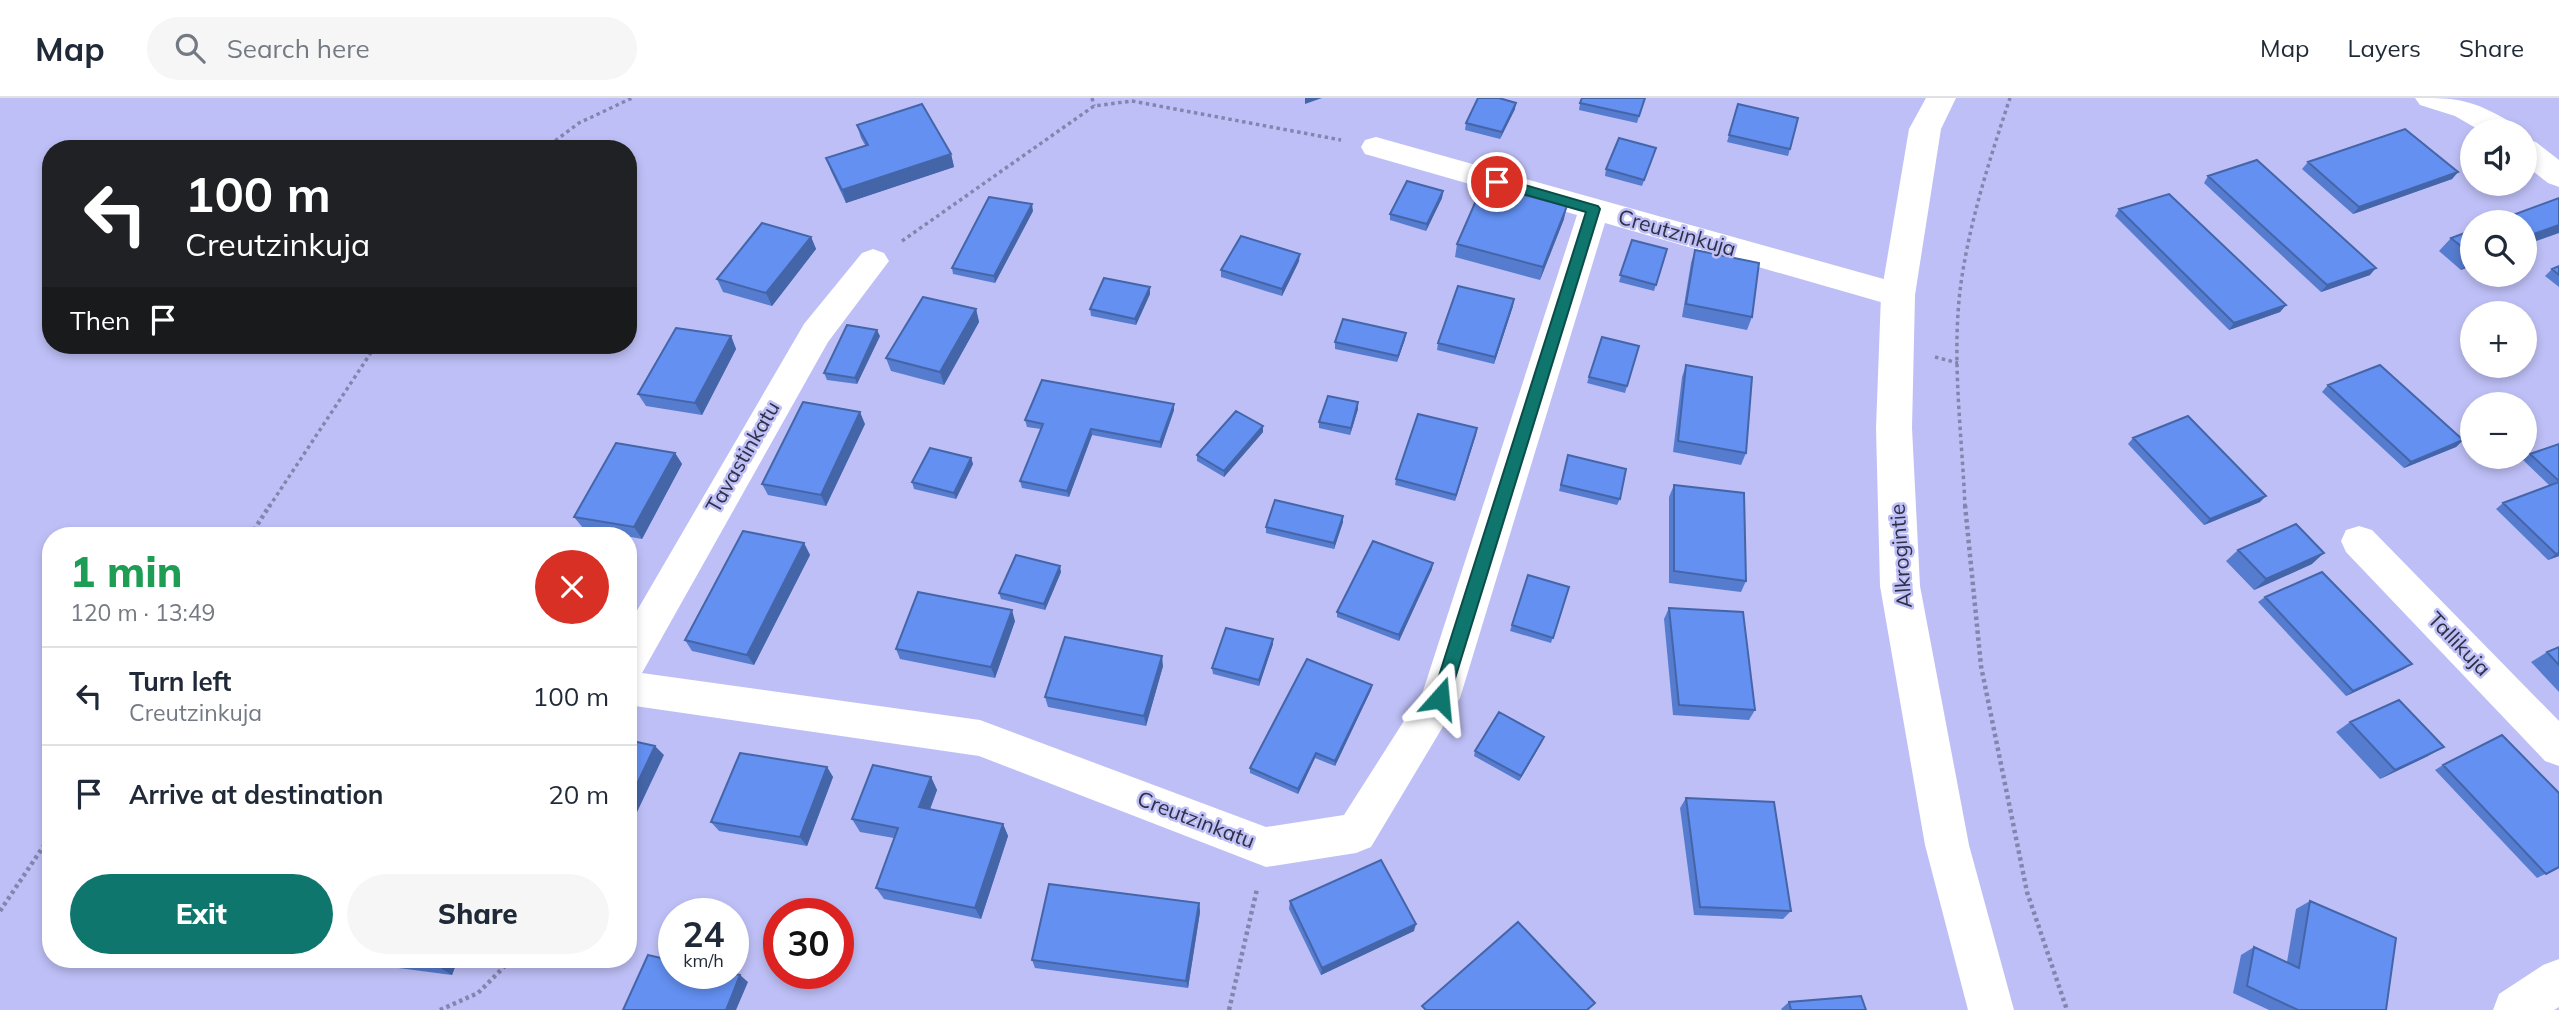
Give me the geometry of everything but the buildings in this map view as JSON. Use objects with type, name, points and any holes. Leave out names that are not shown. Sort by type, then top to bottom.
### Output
[{"type":"street","name":"Alkrogintie","points":[[1941,98],[1925,129],[1898,295],[1894,428],[1900,586],[1947,845],[1991,1010]]},
{"type":"street","points":[[2430,98],[2470,103],[2489,119]]},
{"type":"street","name":"Creutzinkuja","points":[[1376,147],[1898,295]]},
{"type":"street","points":[[2537,159],[2559,176]]},
{"type":"street","name":"Creutzinkatu","points":[[637,689],[980,738],[1266,847],[1356,833],[1440,698],[1594,209]]},
{"type":"street","name":"Tavastinkatu","points":[[637,646],[816,333],[873,261]]},
{"type":"street","name":"Tallikuja","points":[[2359,541],[2559,747]]},
{"type":"street","points":[[2515,1010],[2559,981]]},
{"type":"path","points":[[556,140],[579,123],[632,98]]},
{"type":"path","points":[[1092,98],[1094,106]]},
{"type":"path","points":[[2010,98],[1983,181],[1961,284],[1958,363],[1966,519],[1981,666],[2027,892],[2067,1010]]},
{"type":"path","points":[[873,261],[1094,106],[1132,101],[1376,147]]},
{"type":"path","points":[[256,527],[370,354]]},
{"type":"path","points":[[1229,1010],[1266,847]]},
{"type":"path","points":[[0,911],[42,848]]},
{"type":"path","points":[[440,1010],[478,993],[503,968]]},
{"type":"route","points":[[1440,698],[1594,209],[1497,182]]}]
